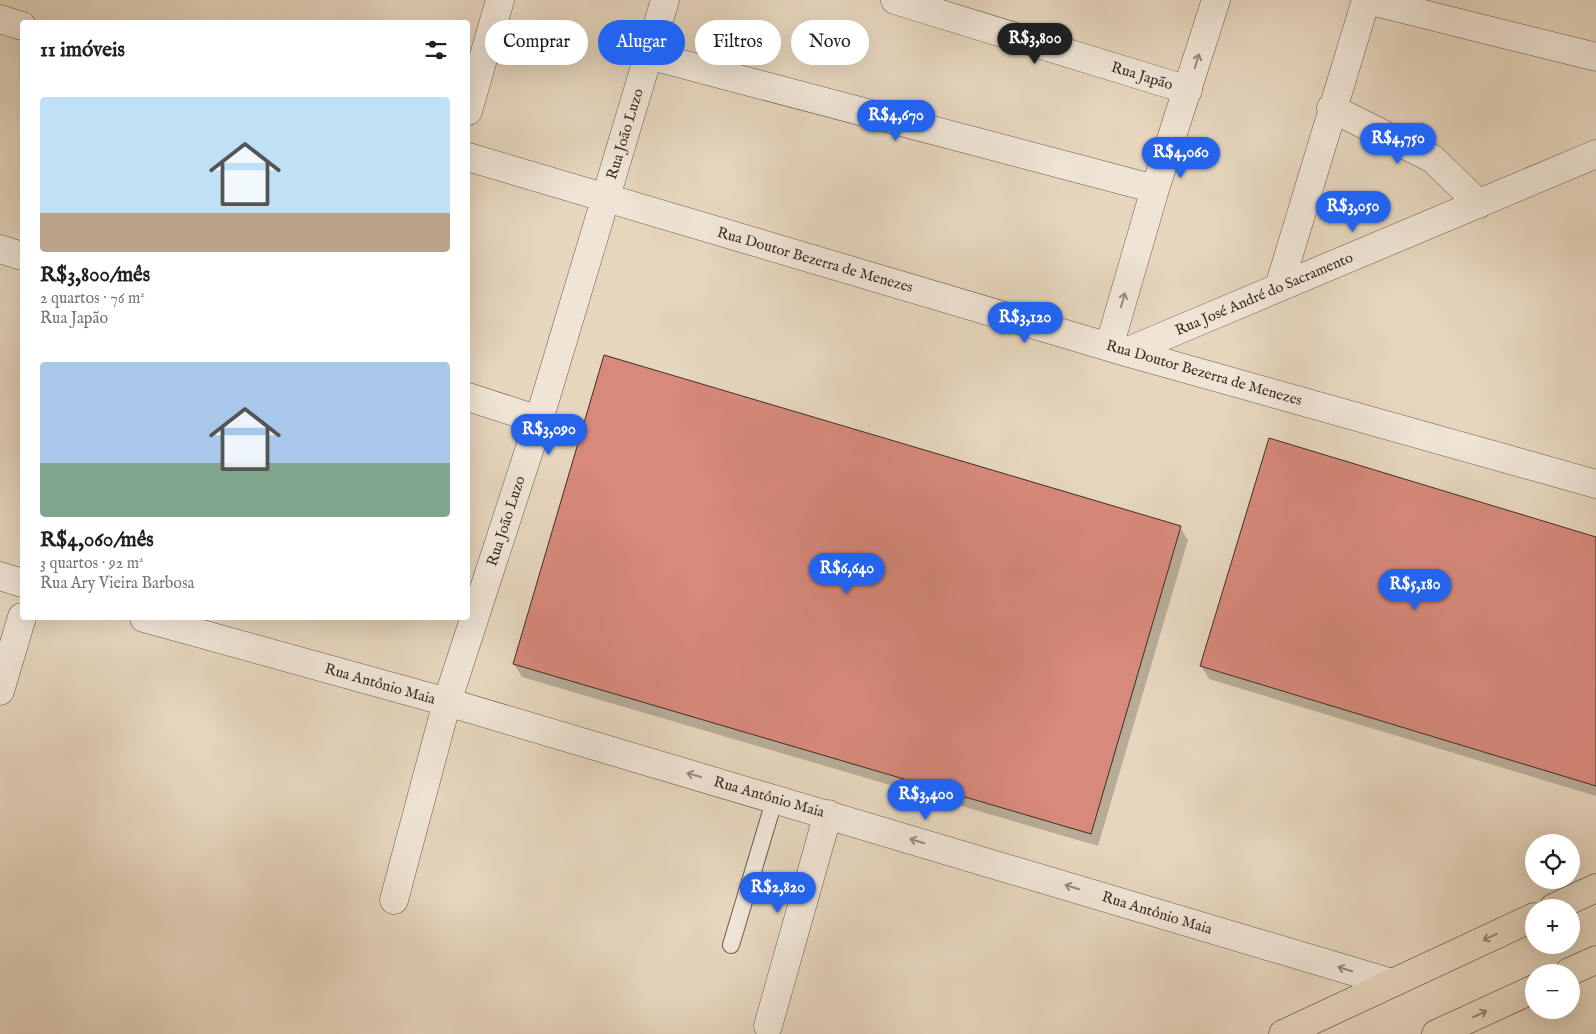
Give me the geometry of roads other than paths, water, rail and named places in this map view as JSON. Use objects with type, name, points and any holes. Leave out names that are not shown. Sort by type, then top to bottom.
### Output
[{"type":"main road","points":[[1572,899],[1596,888]]},
{"type":"main road","points":[[1283,1034],[1525,921]]},
{"type":"main road","points":[[1580,967],[1596,960]]},
{"type":"main road","points":[[1436,1034],[1525,993]]},
{"type":"street","points":[[470,104],[500,0]]},
{"type":"street","name":"Rua João Luzo","points":[[659,20],[665,0]]},
{"type":"street","name":"Rua Japão","points":[[895,0],[1188,90]]},
{"type":"street","points":[[1118,349],[1155,189],[1216,0]]},
{"type":"street","points":[[1279,287],[1331,108],[1366,0],[1596,57]]},
{"type":"street","points":[[0,20],[20,25]]},
{"type":"street","name":"Rua João Luzo","points":[[394,900],[447,702],[538,420],[645,65]]},
{"type":"street","points":[[685,65],[1155,189]]},
{"type":"street","points":[[1331,108],[1433,159],[1479,204]]},
{"type":"street","name":"Rua José André do Sacramento","points":[[1118,349],[1279,287],[1596,154]]},
{"type":"street","name":"Rua Doutor Bezerra de Menezes","points":[[470,158],[1118,349],[1596,484]]},
{"type":"street","points":[[0,249],[20,255]]},
{"type":"street","points":[[470,399],[538,420]]},
{"type":"street","points":[[0,576],[20,582]]},
{"type":"street","points":[[0,691],[21,620]]},
{"type":"street","name":"Rua Antônio Maia","points":[[151,620],[447,702],[1392,983]]},
{"type":"street","points":[[768,1026],[828,814]]},
{"type":"lane","points":[[731,945],[775,798]]}]
